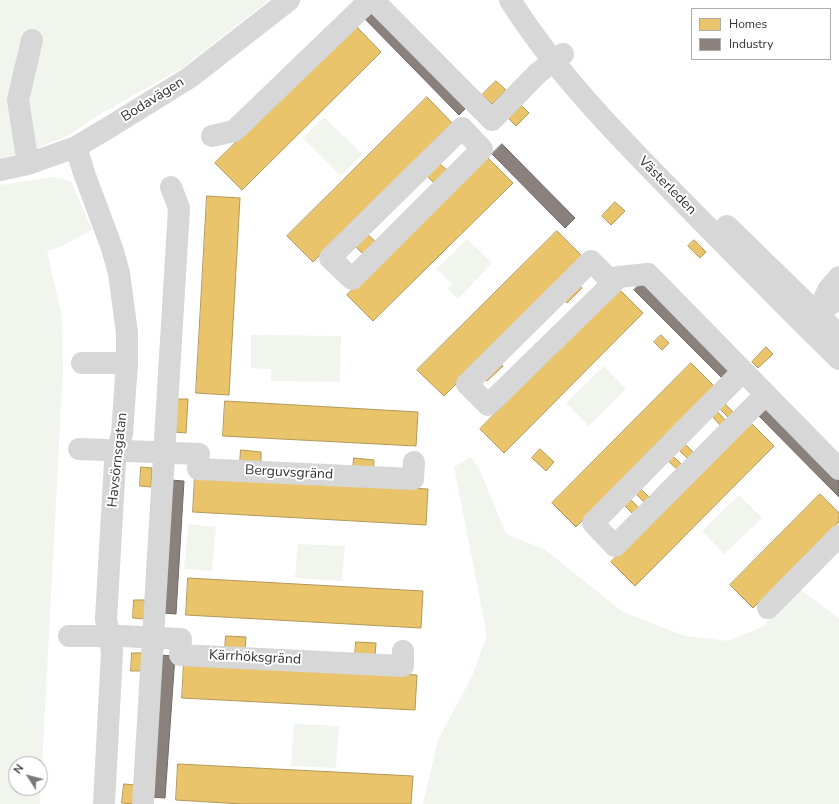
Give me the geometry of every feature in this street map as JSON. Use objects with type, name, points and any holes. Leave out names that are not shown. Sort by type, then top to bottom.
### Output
[{"type":"street","name":"Bodavägen","points":[[0,170],[28,164],[76,147],[189,78],[289,0]]},
{"type":"street","points":[[212,136],[234,131],[370,0]]},
{"type":"street","points":[[373,0],[492,120]]},
{"type":"street","name":"Västerleden","points":[[510,0],[524,22],[559,58],[591,87],[721,220],[812,320],[839,359]]},
{"type":"street","name":"Västerleden","points":[[526,0],[559,58]]},
{"type":"street","points":[[28,164],[18,100],[32,40]]},
{"type":"street","points":[[472,139],[538,73],[559,58]]},
{"type":"street","points":[[462,128],[472,139],[482,149],[352,280],[330,258],[462,128]]},
{"type":"street","name":"Havsörnsgatan","points":[[76,147],[112,248],[119,273],[127,333],[127,363],[122,434],[115,462],[106,619],[112,652],[104,804]]},
{"type":"street","points":[[144,804],[179,208],[171,187]]},
{"type":"street","points":[[613,283],[591,261],[467,384],[488,405],[613,283],[618,277],[648,274],[839,468]]},
{"type":"street","points":[[812,320],[828,290],[839,277]]},
{"type":"street","points":[[812,320],[839,298]]},
{"type":"street","name":"Västerleden","points":[[812,320],[839,335]]},
{"type":"street","points":[[82,363],[127,363]]},
{"type":"street","points":[[743,371],[593,523],[615,546],[766,394]]},
{"type":"street","name":"Berguvsgränd","points":[[79,449],[199,454],[198,469],[413,479],[414,462]]},
{"type":"street","points":[[768,608],[839,536]]},
{"type":"street","name":"Kärrhöksgränd","points":[[69,636],[181,639],[180,655],[403,666],[403,651]]},
{"type":"shaded area","points":[[0,0],[269,0],[182,68],[95,117],[69,135],[30,151],[0,158]]},
{"type":"shaded area","points":[[324,117],[362,154],[341,176],[303,138]]},
{"type":"shaded area","points":[[51,177],[71,181],[92,230],[60,247],[47,251],[62,317],[63,370],[43,756],[8,756],[8,796],[40,796],[40,804],[0,804],[0,185]]},
{"type":"shaded area","points":[[467,239],[492,263],[458,299],[448,289],[452,284],[437,269]]},
{"type":"shaded area","points":[[251,335],[341,336],[340,382],[271,381],[271,369],[251,368]]},
{"type":"shaded area","points":[[604,366],[626,389],[589,426],[566,403]]},
{"type":"shaded area","points":[[470,457],[479,468],[506,534],[544,549],[623,612],[685,636],[729,641],[762,627],[799,589],[839,618],[839,804],[423,804],[438,740],[472,676],[487,635],[454,467]]},
{"type":"shaded area","points":[[739,495],[762,518],[724,554],[702,531]]},
{"type":"shaded area","points":[[188,524],[216,527],[212,571],[184,569]]},
{"type":"shaded area","points":[[298,544],[345,546],[342,581],[295,578]]},
{"type":"shaded area","points":[[294,724],[339,726],[336,768],[291,766]]},
{"type":"building: Homes","points":[[355,25],[381,52],[242,190],[215,163]]},
{"type":"building: Homes","points":[[496,81],[506,90],[492,104],[482,95]]},
{"type":"building: Homes","points":[[427,97],[453,124],[313,262],[287,236]]},
{"type":"building: Homes","points":[[520,104],[529,113],[516,126],[507,117]]},
{"type":"building: Homes","points":[[486,156],[513,183],[373,321],[347,295]]},
{"type":"building: Homes","points":[[439,163],[448,171],[435,184],[426,175]]},
{"type":"building: Homes","points":[[207,196],[240,198],[229,395],[196,393]]},
{"type":"building: Homes","points":[[615,202],[625,211],[611,225],[602,216]]},
{"type":"building: Homes","points":[[557,231],[584,258],[444,396],[417,370]]},
{"type":"building: Homes","points":[[367,234],[376,242],[364,255],[355,246]]},
{"type":"building: Homes","points":[[694,240],[706,252],[700,258],[688,246]]},
{"type":"building: Homes","points":[[577,283],[582,288],[567,303],[562,298]]},
{"type":"building: Homes","points":[[619,289],[643,313],[504,453],[480,429]]},
{"type":"building: Homes","points":[[661,335],[669,343],[662,350],[654,342]]},
{"type":"building: Homes","points":[[766,347],[773,354],[758,368],[752,362]]},
{"type":"building: Homes","points":[[497,361],[503,366],[487,381],[483,376]]},
{"type":"building: Homes","points":[[691,363],[715,387],[576,527],[552,503]]},
{"type":"building: Homes","points":[[177,399],[188,399],[186,433],[174,432]]},
{"type":"building: Homes","points":[[225,401],[418,412],[416,446],[223,436]]},
{"type":"building: Homes","points":[[722,401],[735,414],[730,419],[717,406]]},
{"type":"building: Homes","points":[[714,408],[727,422],[722,427],[709,413]]},
{"type":"building: Homes","points":[[750,422],[774,446],[635,586],[611,562]]},
{"type":"building: Homes","points":[[682,441],[695,454],[689,460],[676,447]]},
{"type":"building: Homes","points":[[540,449],[554,462],[546,471],[532,458]]},
{"type":"building: Homes","points":[[241,450],[261,452],[261,465],[240,463]]},
{"type":"building: Homes","points":[[670,453],[683,466],[678,470],[665,458]]},
{"type":"building: Homes","points":[[354,458],[374,460],[373,473],[353,471]]},
{"type":"building: Homes","points":[[141,467],[152,468],[151,487],[140,486]]},
{"type":"building: Homes","points":[[195,476],[428,489],[426,525],[193,512]]},
{"type":"building: Homes","points":[[637,485],[650,498],[645,503],[632,490]]},
{"type":"building: Homes","points":[[820,494],[839,513],[839,522],[753,608],[730,585]]},
{"type":"building: Homes","points":[[626,495],[640,509],[634,515],[620,501]]},
{"type":"building: Homes","points":[[188,578],[423,591],[421,628],[186,615]]},
{"type":"building: Homes","points":[[134,600],[145,600],[144,619],[133,618]]},
{"type":"building: Homes","points":[[226,636],[246,637],[245,650],[225,649]]},
{"type":"building: Homes","points":[[356,642],[376,643],[375,656],[355,655]]},
{"type":"building: Homes","points":[[132,653],[142,653],[141,671],[131,671]]},
{"type":"building: Homes","points":[[184,662],[417,675],[415,710],[182,698]]},
{"type":"building: Homes","points":[[178,764],[413,776],[411,804],[242,804],[176,800]]},
{"type":"building: Homes","points":[[124,784],[136,785],[134,804],[122,803]]},
{"type":"building: Industry","points":[[372,10],[467,107],[459,115],[364,18]]},
{"type":"building: Industry","points":[[502,144],[575,218],[565,228],[492,154]]},
{"type":"building: Industry","points":[[642,282],[730,372],[723,379],[634,290]]},
{"type":"building: Industry","points":[[763,404],[839,481],[839,497],[755,412]]},
{"type":"building: Industry","points":[[170,480],[184,481],[176,614],[162,613]]},
{"type":"building: Industry","points":[[160,655],[175,656],[165,798],[150,797]]}]
